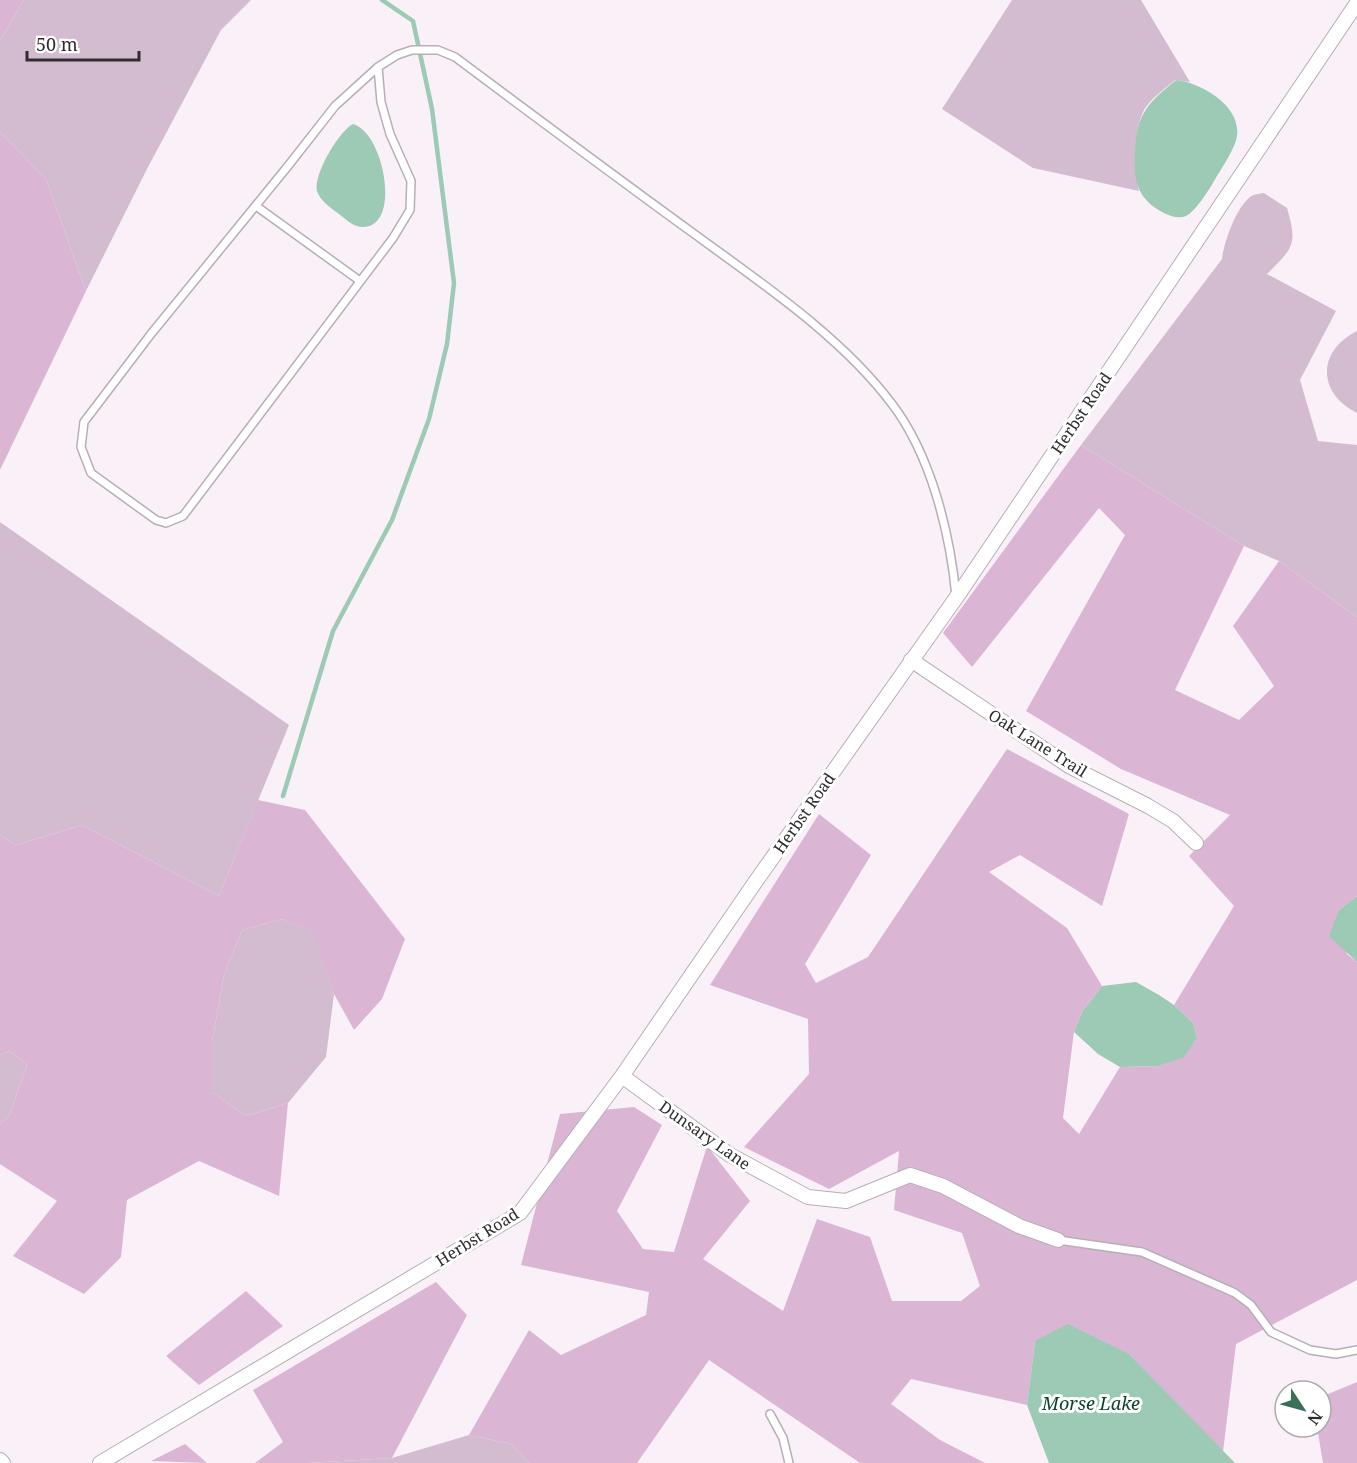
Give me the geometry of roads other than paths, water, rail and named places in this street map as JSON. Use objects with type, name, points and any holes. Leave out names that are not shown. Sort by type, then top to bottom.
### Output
[{"type":"street","name":"Herbst Road","points":[[100,1463],[520,1214],[622,1076],[956,598],[1357,3]]},
{"type":"street","name":"Oak Lane Trail","points":[[911,660],[1069,766],[1173,821],[1196,843]]},
{"type":"street","name":"Dunsary Lane","points":[[622,1076],[730,1155],[808,1197],[846,1201],[910,1175],[943,1186],[1019,1226],[1058,1240]]},
{"type":"street","points":[[0,1460],[3,1463]]},
{"type":"lane","points":[[378,67],[381,102],[387,124],[411,181],[410,210],[393,238],[183,516],[166,523],[156,520],[91,473],[81,447],[84,422],[151,334],[334,106],[378,67],[397,55],[412,50],[438,50],[455,57],[744,270],[826,336],[863,370],[893,405],[915,441],[928,469],[953,561],[956,598]]},
{"type":"lane","points":[[256,206],[360,281]]},
{"type":"lane","points":[[1058,1240],[1142,1252],[1235,1293],[1251,1305],[1271,1332],[1310,1350],[1336,1354],[1357,1350]]},
{"type":"lane","points":[[770,1414],[783,1438],[789,1463]]},
{"type":"water","points":[[1176,80],[1197,86],[1217,98],[1226,105],[1237,125],[1236,141],[1231,153],[1205,195],[1190,214],[1180,217],[1164,213],[1148,202],[1139,188],[1135,171],[1136,139],[1145,110]]},
{"type":"water","points":[[353,124],[364,131],[373,143],[384,179],[385,197],[382,212],[375,223],[363,227],[350,223],[329,207],[317,191],[319,175],[328,154],[341,135]]},
{"type":"water","points":[[1357,896],[1357,962],[1329,936],[1339,910]]},
{"type":"water","points":[[1136,982],[1174,1005],[1193,1023],[1197,1038],[1184,1057],[1159,1066],[1120,1067],[1098,1054],[1074,1032],[1082,1012],[1102,986]]},
{"type":"water","name":"Morse Lake","points":[[1068,1324],[1129,1354],[1235,1463],[1049,1463],[1027,1405],[1035,1341]]},
{"type":"waterway","points":[[283,796],[333,631],[392,520],[429,419],[447,344],[454,283],[432,109],[413,21],[382,0]]}]
